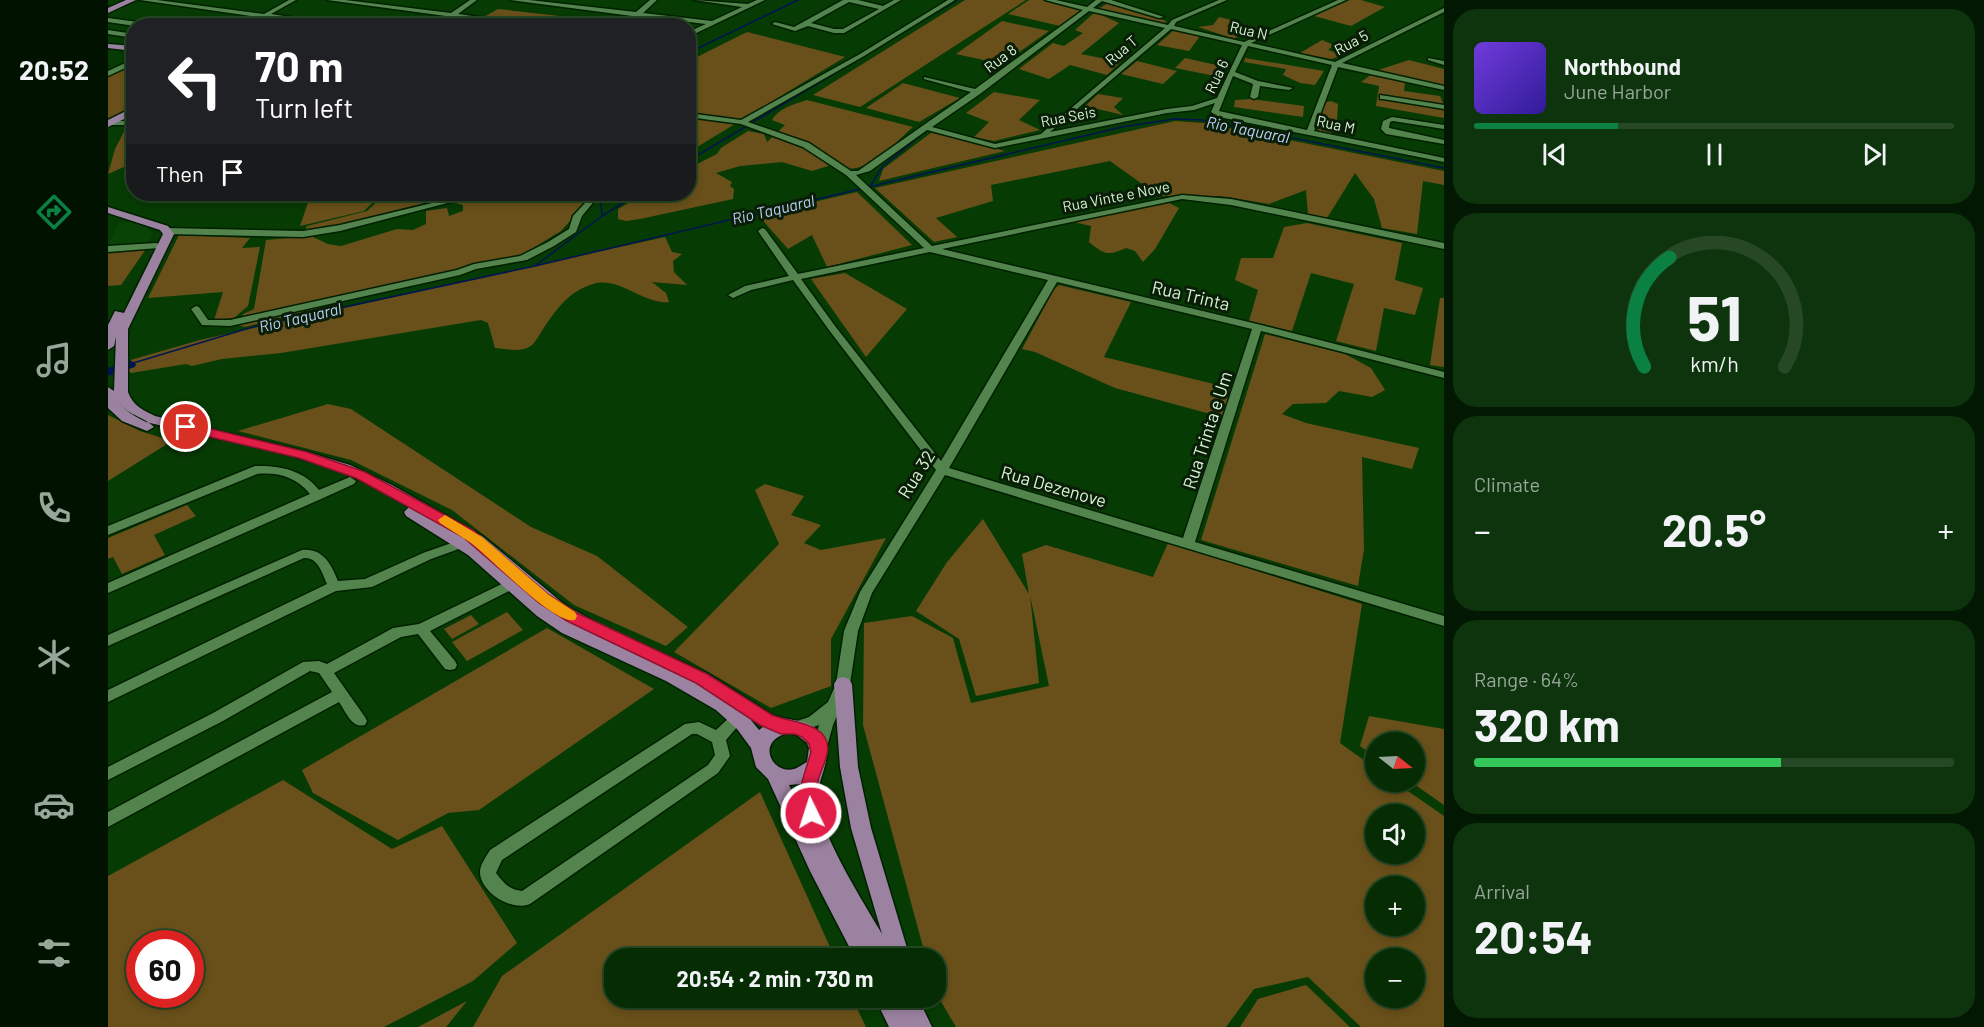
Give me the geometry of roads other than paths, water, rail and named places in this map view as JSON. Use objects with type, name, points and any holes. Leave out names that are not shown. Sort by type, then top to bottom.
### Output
[{"type":"main road","points":[[108,11],[132,0]]},
{"type":"main road","points":[[108,46],[126,48]]},
{"type":"main road","points":[[109,123],[126,114]]},
{"type":"main road","points":[[108,210],[162,228],[169,237],[122,329],[120,366],[122,398],[138,413],[161,422],[302,454],[360,475],[468,534],[544,599],[566,613],[702,679],[766,720],[813,736],[819,746],[807,792],[811,813],[856,910],[878,948]]},
{"type":"main road","points":[[108,346],[116,319],[156,246],[162,228]]},
{"type":"main road","points":[[108,391],[116,411],[134,423],[281,458],[350,481],[463,543],[510,585],[569,630],[695,688],[737,719],[760,746]]},
{"type":"main road","points":[[840,691],[849,767],[861,828],[896,948]]},
{"type":"main road","points":[[788,727],[766,735],[760,746],[761,762],[776,775],[817,865],[861,948]]},
{"type":"main road","points":[[776,775],[796,777],[816,763]]},
{"type":"main road","points":[[892,1008],[902,1027]]},
{"type":"main road","points":[[912,1008],[922,1027]]},
{"type":"main road","points":[[915,1008],[922,1027]]},
{"type":"street","points":[[143,0],[287,18]]},
{"type":"street","points":[[260,18],[293,0]]},
{"type":"street","points":[[330,0],[476,18]]},
{"type":"street","points":[[447,18],[474,0]]},
{"type":"street","points":[[513,0],[666,18]]},
{"type":"street","points":[[634,18],[654,0]]},
{"type":"street","points":[[698,0],[750,6]]},
{"type":"street","points":[[696,31],[762,0]]},
{"type":"street","points":[[775,24],[795,29],[848,0],[884,8]]},
{"type":"street","points":[[807,24],[840,32],[898,0]]},
{"type":"street","points":[[742,123],[862,55],[952,0]]},
{"type":"street","name":"Rua N","points":[[1048,0],[1172,24],[1246,44],[1444,88]]},
{"type":"street","name":"Rua 8","points":[[849,172],[860,173],[928,128],[1092,9],[1100,0]]},
{"type":"street","points":[[1106,0],[1172,24]]},
{"type":"street","name":"Rua T","points":[[1043,134],[1172,24],[1224,0]]},
{"type":"street","name":"Rua 6","points":[[1222,115],[1215,110],[1218,100],[1246,44],[1343,0]]},
{"type":"street","name":"Rua 5","points":[[1310,133],[1336,64],[1444,10]]},
{"type":"street","points":[[108,20],[126,22]]},
{"type":"street","points":[[696,21],[713,23]]},
{"type":"street","points":[[108,32],[126,35]]},
{"type":"street","points":[[1430,59],[1444,63]]},
{"type":"street","points":[[108,74],[126,65]]},
{"type":"street","points":[[1231,73],[1257,83],[1290,88]]},
{"type":"street","points":[[926,78],[977,92]]},
{"type":"street","points":[[1254,97],[1257,83]]},
{"type":"street","points":[[1383,98],[1444,107]]},
{"type":"street","name":"Rua Seis","points":[[928,128],[992,146],[1169,110],[1194,108],[1218,100]]},
{"type":"street","name":"Rua M","points":[[1222,115],[1444,160]]},
{"type":"street","points":[[696,116],[755,126],[806,145],[849,172],[930,249]]},
{"type":"street","points":[[1444,127],[1392,119],[1387,121],[1385,129],[1389,132],[1444,142]]},
{"type":"street","points":[[109,123],[126,123]]},
{"type":"street","name":"Rua Vinte e Nove","points":[[733,295],[748,288],[795,277],[1182,197],[1231,202],[1444,246]]},
{"type":"street","points":[[162,228],[303,234],[340,228],[450,201]]},
{"type":"street","points":[[196,309],[205,323],[230,323],[460,272],[470,267],[516,260],[536,254],[571,232],[575,228],[577,216],[591,201]]},
{"type":"street","points":[[762,231],[942,470]]},
{"type":"street","points":[[108,249],[156,246]]},
{"type":"street","name":"Rua Trinta","points":[[930,249],[1257,327],[1444,375]]},
{"type":"street","name":"Rua 32","points":[[816,763],[824,732],[840,691],[851,631],[866,592],[942,470],[1053,280]]},
{"type":"street","name":"Rua Trinta e Um","points":[[1188,543],[1257,327]]},
{"type":"street","points":[[108,531],[255,470],[270,468],[297,476],[312,488],[317,496]]},
{"type":"street","name":"Rua Dezenove","points":[[942,470],[1444,621]]},
{"type":"street","points":[[108,588],[350,481]]},
{"type":"street","points":[[108,696],[334,586],[366,584],[427,556],[463,543]]},
{"type":"street","points":[[108,641],[302,554],[312,553],[321,559],[334,586]]},
{"type":"street","points":[[326,671],[399,632],[421,629],[510,585]]},
{"type":"street","points":[[421,629],[450,665]]},
{"type":"street","points":[[108,774],[218,717],[308,666],[319,666],[326,671],[340,695],[360,721]]},
{"type":"street","points":[[788,727],[814,721],[826,713],[840,691]]},
{"type":"street","points":[[108,820],[340,695]]},
{"type":"street","points":[[718,738],[737,719]]},
{"type":"street","points":[[690,728],[699,728],[718,738],[723,756],[713,769],[524,899],[510,898],[501,893],[488,874],[490,864],[496,855],[681,732],[690,728]]},
{"type":"waterway","points":[[696,49],[798,0]]},
{"type":"waterway","points":[[874,50],[957,0]]},
{"type":"waterway","points":[[1055,37],[1106,0]]},
{"type":"waterway","points":[[696,156],[859,59]]},
{"type":"waterway","name":"Rio Taquaral","points":[[130,364],[256,326],[535,266],[1122,127],[1174,119],[1202,120],[1444,168]]},
{"type":"waterway","points":[[871,185],[882,167],[929,129]]},
{"type":"waterway","points":[[601,201],[602,216]]},
{"type":"waterway","points":[[602,216],[626,201]]},
{"type":"waterway","points":[[536,265],[602,216]]},
{"type":"waterway","name":"Rio Taquaral","points":[[108,372],[130,364]]}]
